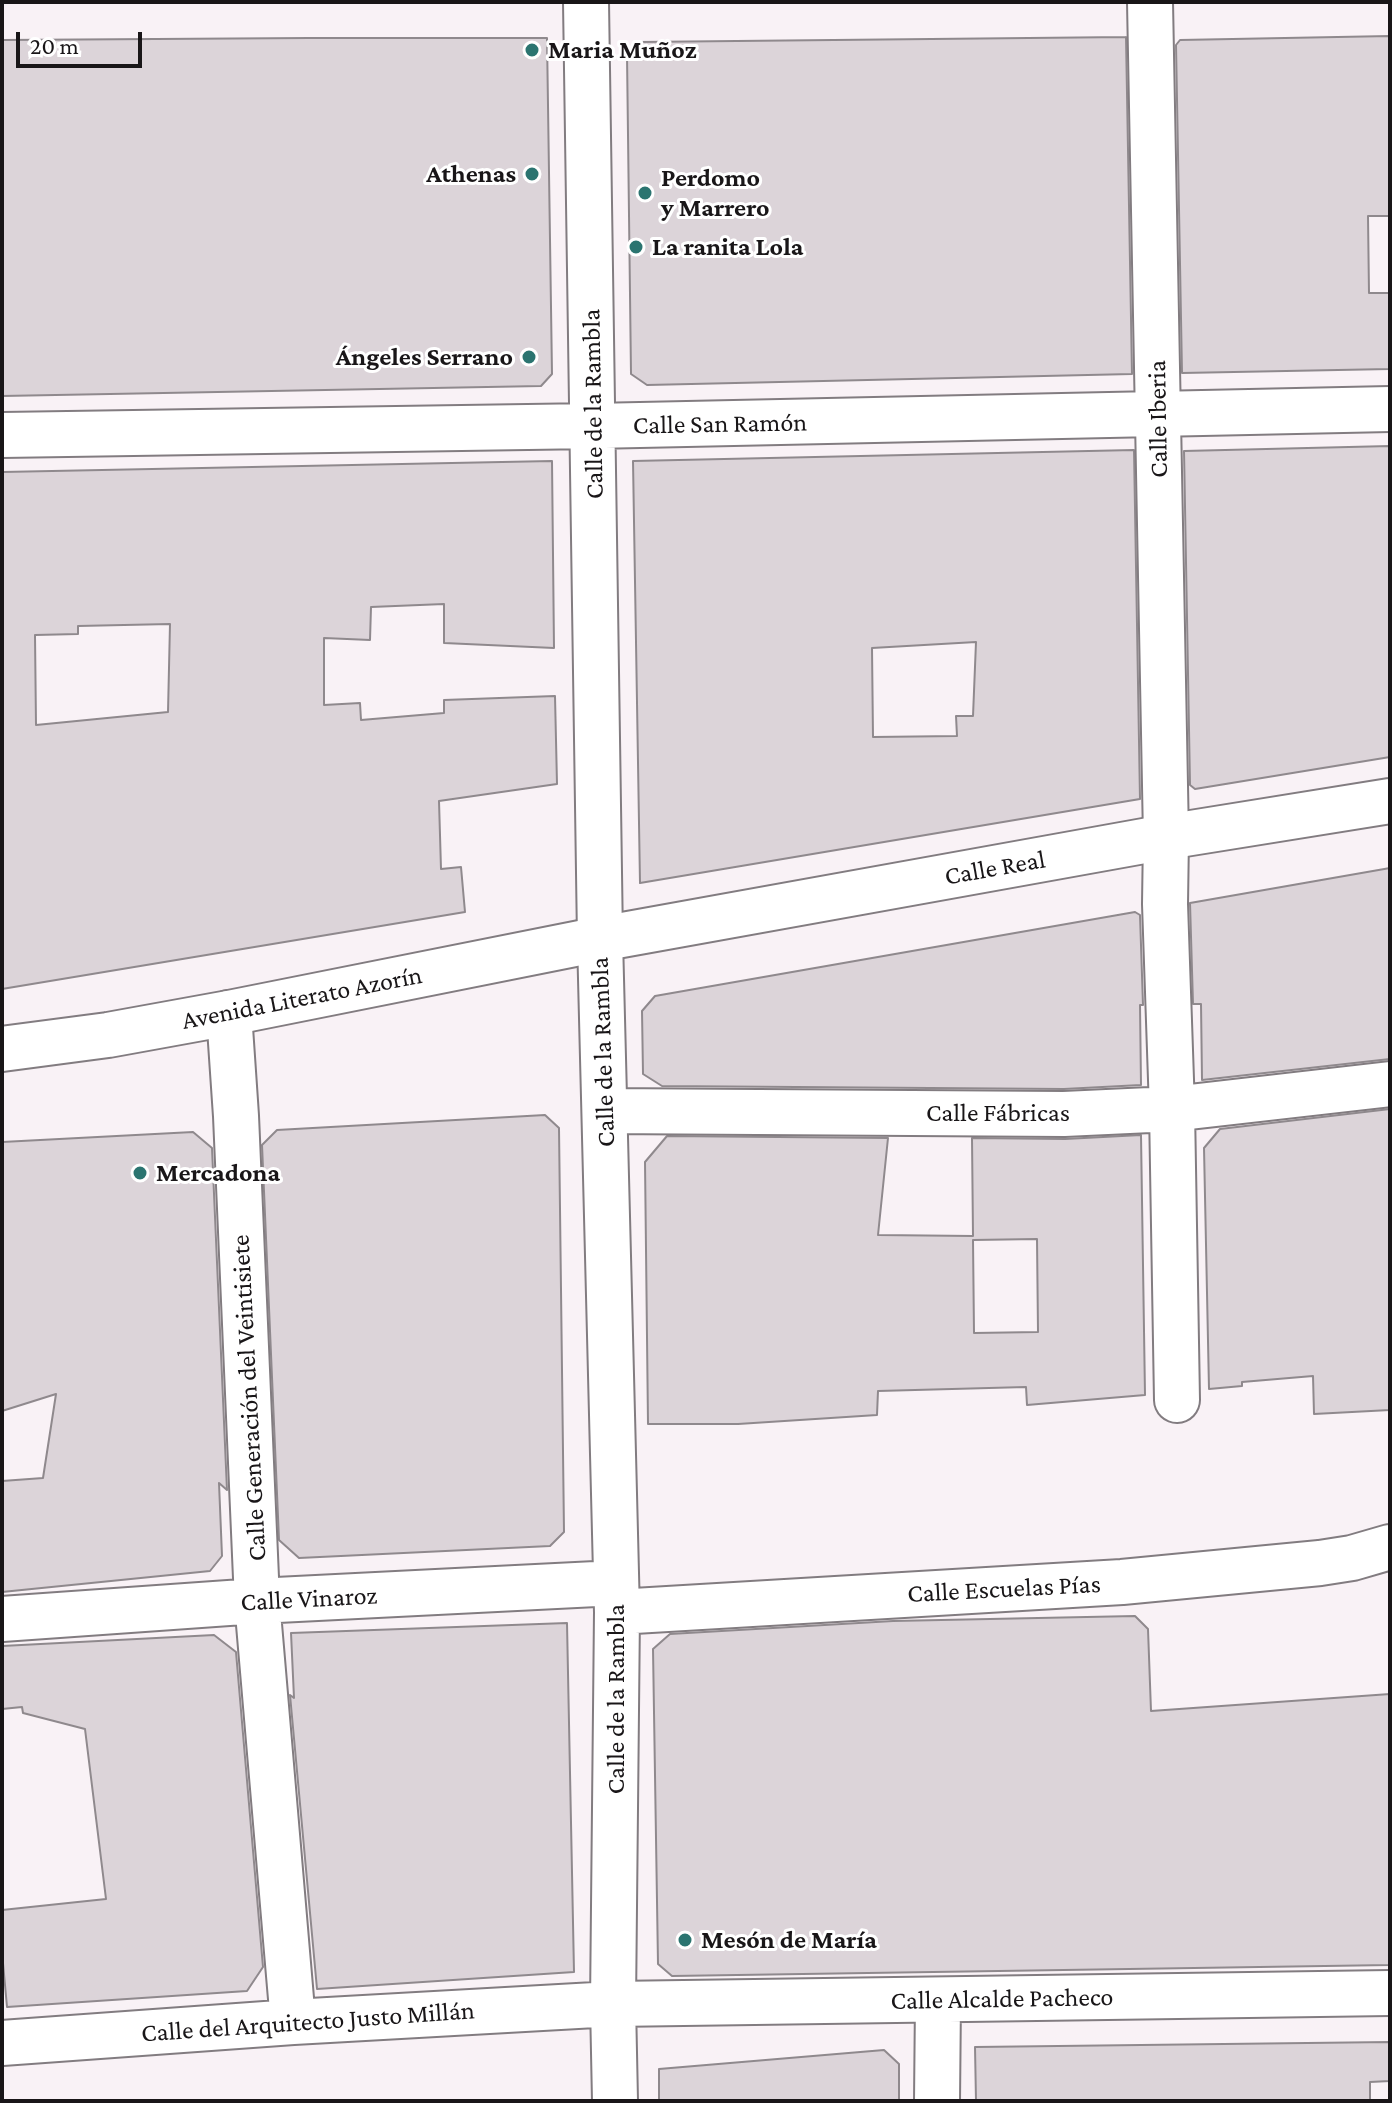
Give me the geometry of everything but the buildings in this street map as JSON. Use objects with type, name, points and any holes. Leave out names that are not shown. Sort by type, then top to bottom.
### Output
[{"type":"street","name":"Calle de la Rambla","points":[[586,2],[600,939],[616,1598],[615,2101]]},
{"type":"street","name":"Calle Iberia","points":[[1150,2],[1165,904],[1177,1400]]},
{"type":"street","name":"Calle San Ramón","points":[[2,435],[1390,409]]},
{"type":"street","name":"Calle Real","points":[[600,939],[1166,837],[1390,801]]},
{"type":"street","name":"Avenida Literato Azorín","points":[[2,1049],[108,1035],[229,1013],[600,939]]},
{"type":"street","name":"Calle Generación del Veintisiete","points":[[229,1013],[257,1601],[293,2022]]},
{"type":"street","name":"Calle Fábricas","points":[[605,1111],[1064,1114],[1172,1109],[1390,1084]]},
{"type":"street","name":"Calle Escuelas Pías","points":[[616,1598],[1122,1582],[1320,1563],[1390,1547]]},
{"type":"street","name":"Calle Vinaroz","points":[[2,1619],[257,1601],[616,1598]]},
{"type":"street","name":"Calle Alcalde Pacheco","points":[[613,2004],[1390,1993]]},
{"type":"street","points":[[937,2101],[938,2000]]},
{"type":"street","name":"Calle del Arquitecto Justo Millán","points":[[2,2043],[293,2022],[613,2004]]},
{"type":"place","name":"Maria Muñoz","points":[[532,50]]},
{"type":"place","name":"Athenas","points":[[532,174]]},
{"type":"place","name":"Perdomo y Marrero","points":[[645,193]]},
{"type":"place","name":"La ranita Lola","points":[[636,247]]},
{"type":"place","name":"Ángeles Serrano","points":[[529,357]]},
{"type":"place","name":"Mercadona","points":[[140,1173]]},
{"type":"place","name":"Mesón de María","points":[[685,1940]]}]
